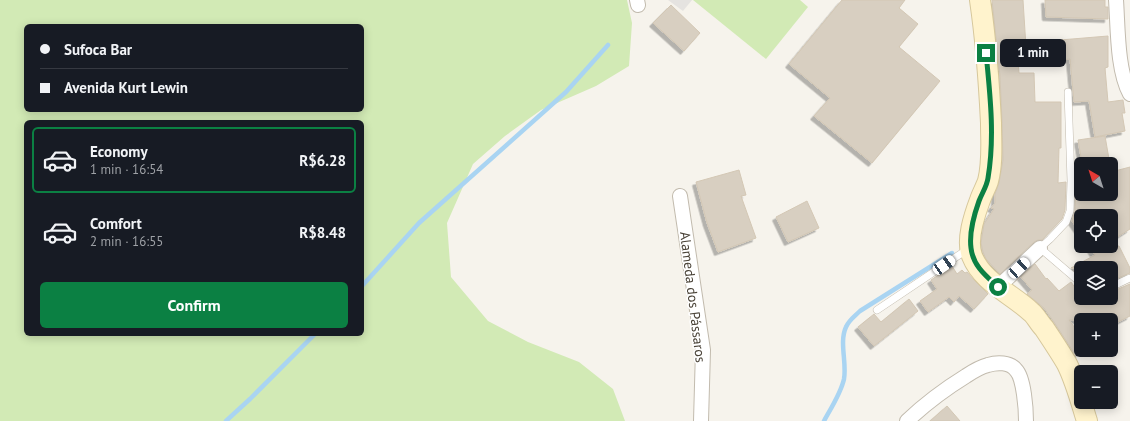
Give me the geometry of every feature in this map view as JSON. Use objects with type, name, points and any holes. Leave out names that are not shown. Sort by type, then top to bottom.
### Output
[{"type":"main road","points":[[980,0],[990,98],[992,154],[988,180],[979,202],[972,226],[970,247],[972,256],[978,267],[998,287],[1032,312],[1051,338],[1067,365],[1077,389],[1087,421]]},
{"type":"street","points":[[1116,0],[1121,62],[1125,85],[1130,94]]},
{"type":"street","name":"Alameda dos Pássaros","points":[[680,196],[703,350],[701,421]]},
{"type":"street","points":[[998,287],[1040,248]]},
{"type":"street","points":[[907,421],[922,407],[973,372],[988,365],[1005,364],[1011,365],[1017,371],[1022,387],[1026,421]]},
{"type":"lane","points":[[1068,92],[1071,182],[1070,211],[1066,222],[1040,248],[1074,277]]},
{"type":"lane","points":[[877,310],[970,247]]},
{"type":"lane","points":[[1118,284],[1130,278]]},
{"type":"green space","points":[[0,0],[627,0],[632,23],[629,66],[596,86],[541,110],[505,136],[473,164],[447,223],[451,277],[488,321],[528,342],[579,362],[613,389],[625,421],[0,421]]},
{"type":"green space","points":[[693,0],[800,0],[808,7],[766,59]]},
{"type":"shaded area","points":[[668,0],[692,0],[683,11]]},
{"type":"building","points":[[842,0],[905,0],[899,8],[918,24],[899,47],[940,81],[872,163],[814,116],[830,98],[789,64]]},
{"type":"building","points":[[992,0],[1023,0],[1026,47],[1017,47],[1019,73],[1034,73],[1035,102],[1061,102],[1061,148],[1059,148],[1058,183],[1066,182],[1065,210],[1062,219],[1042,240],[1034,242],[1000,274],[986,259],[981,243],[984,224],[994,209],[991,208],[995,203],[995,194],[999,183],[1003,160],[1000,76]]},
{"type":"building","points":[[1045,0],[1105,0],[1105,7],[1108,7],[1108,19],[1046,17]]},
{"type":"building","points":[[671,5],[700,33],[684,51],[653,23]]},
{"type":"building","points":[[1108,36],[1108,67],[1105,68],[1108,102],[1123,100],[1125,113],[1122,113],[1125,131],[1095,137],[1089,101],[1074,102],[1070,59],[1050,61],[1048,41]]},
{"type":"building","points":[[1105,136],[1109,157],[1081,157],[1078,140]]},
{"type":"building","points":[[1130,167],[1130,229],[1118,237],[1118,209],[1075,209],[1075,201],[1118,201],[1118,170]]},
{"type":"building","points":[[739,170],[746,195],[741,196],[756,238],[718,252],[707,223],[696,182]]},
{"type":"building","points":[[807,201],[819,228],[788,242],[776,217]]},
{"type":"building","points":[[1119,246],[1130,268],[1130,273],[1118,278],[1118,261],[1084,261],[1095,255],[1094,253],[1118,253]]},
{"type":"building","points":[[1035,264],[1046,279],[1047,278],[1059,291],[1071,282],[1074,286],[1074,305],[1118,305],[1118,289],[1130,284],[1130,316],[1118,322],[1118,313],[1074,313],[1074,320],[1069,320],[1074,327],[1074,353],[1044,308],[1027,294],[1032,290],[1021,277]]},
{"type":"building","points":[[952,266],[957,274],[962,270],[965,273],[967,272],[988,294],[974,309],[959,296],[954,302],[949,297],[928,312],[920,301],[937,289],[931,280]]},
{"type":"building","points":[[909,299],[918,311],[874,346],[858,327],[874,314],[881,322]]},
{"type":"building","points":[[947,406],[960,421],[930,421]]},
{"type":"waterway","points":[[364,284],[419,223],[566,92],[608,45]]},
{"type":"waterway","points":[[824,421],[843,384],[845,373],[843,339],[846,327],[852,318],[860,311],[952,253]]},
{"type":"waterway","points":[[226,421],[313,336]]},
{"type":"route","points":[[986,53],[990,98],[992,154],[988,180],[979,202],[972,226],[970,247],[972,256],[978,267],[998,287]]}]
